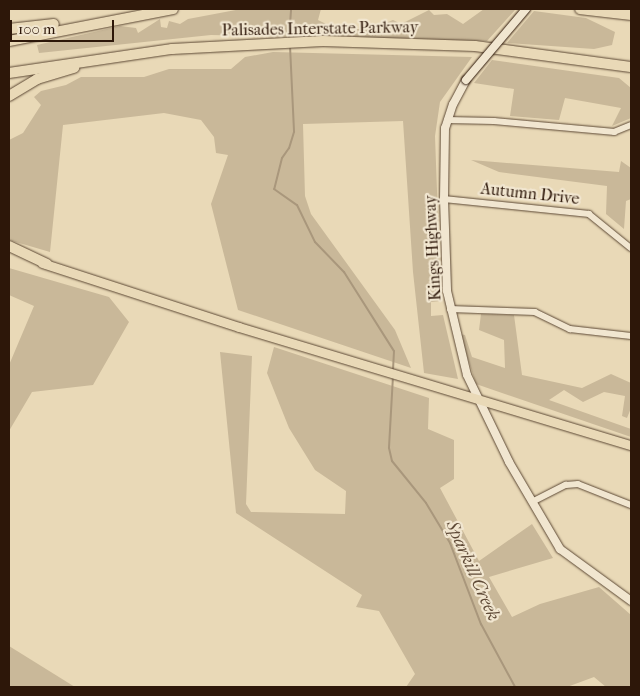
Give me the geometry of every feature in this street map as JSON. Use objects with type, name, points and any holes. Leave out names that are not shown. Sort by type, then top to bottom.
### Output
[{"type":"highway","points":[[9,29],[173,9]]},
{"type":"highway","points":[[580,9],[631,15]]},
{"type":"highway","points":[[9,41],[147,13]]},
{"type":"highway","name":"Palisades Interstate Parkway","points":[[9,73],[172,49],[304,41],[475,46],[631,66]]},
{"type":"highway","points":[[9,96],[30,82],[58,72],[172,49]]},
{"type":"highway","points":[[9,246],[47,264]]},
{"type":"main road","points":[[9,252],[239,327],[631,445]]},
{"type":"street","name":"Kings Highway","points":[[526,9],[466,80],[447,120],[444,199],[450,309],[467,375],[477,398],[532,502],[560,549],[631,601]]},
{"type":"street","points":[[447,120],[494,121],[614,132],[631,125]]},
{"type":"street","name":"Autumn Drive","points":[[444,199],[589,214],[631,248]]},
{"type":"street","points":[[450,309],[534,312],[570,330],[631,336]]},
{"type":"street","points":[[532,502],[554,490],[578,484],[631,505]]},
{"type":"shaded area","points":[[241,9],[321,9],[318,20],[336,29],[370,29],[393,20],[401,24],[429,10],[434,15],[447,14],[463,24],[484,9],[515,10],[487,41],[211,35],[39,53],[37,45],[120,26],[136,28],[138,33],[160,19],[161,27],[167,28],[169,21],[180,24],[188,19]]},
{"type":"shaded area","points":[[534,11],[586,18],[615,32],[612,45],[594,49],[507,43]]},
{"type":"shaded area","points":[[273,52],[472,57],[440,102],[435,136],[441,301],[431,302],[431,316],[443,315],[458,379],[424,373],[413,272],[403,121],[303,124],[305,196],[311,214],[395,330],[411,368],[238,310],[211,204],[228,155],[216,153],[214,137],[201,120],[164,113],[63,125],[50,252],[9,240],[9,140],[23,133],[41,105],[34,97],[41,91],[66,85],[81,77],[144,77],[169,69],[231,69],[245,57]]},
{"type":"shaded area","points":[[492,60],[619,78],[631,88],[631,118],[612,126],[621,108],[565,98],[559,120],[510,116],[514,89],[474,83]]},
{"type":"shaded area","points":[[471,160],[619,172],[621,161],[631,168],[631,199],[626,201],[624,229],[606,214],[607,186],[499,172]]},
{"type":"shaded area","points":[[9,268],[109,297],[129,322],[93,385],[32,392],[9,431],[9,365],[34,306],[9,295]]},
{"type":"shaded area","points":[[481,314],[514,315],[522,375],[582,388],[611,374],[631,383],[631,408],[627,418],[622,416],[625,396],[604,392],[583,402],[564,390],[549,400],[631,429],[631,437],[476,384],[460,334],[465,335],[472,357],[505,368],[504,340],[479,330]]},
{"type":"shaded area","points":[[274,347],[429,398],[428,429],[454,440],[454,479],[440,488],[479,561],[532,524],[553,558],[489,577],[512,617],[540,604],[599,587],[631,615],[631,687],[606,687],[594,677],[567,687],[406,687],[415,674],[379,611],[356,607],[362,595],[236,513],[220,352],[252,356],[246,504],[251,512],[345,514],[346,491],[315,470],[289,428],[267,373]]},
{"type":"shaded area","points":[[9,646],[75,687],[9,687]]},
{"type":"waterway","name":"Sparkill Creek","points":[[289,39],[291,9]]},
{"type":"waterway","name":"Sparkill Creek","points":[[290,46],[294,132],[289,148],[282,158],[274,189],[297,205],[315,242],[344,272],[394,351],[393,369]]},
{"type":"waterway","name":"Sparkill Creek","points":[[393,376],[389,448],[392,461],[426,503],[450,543],[481,624],[515,687]]}]
